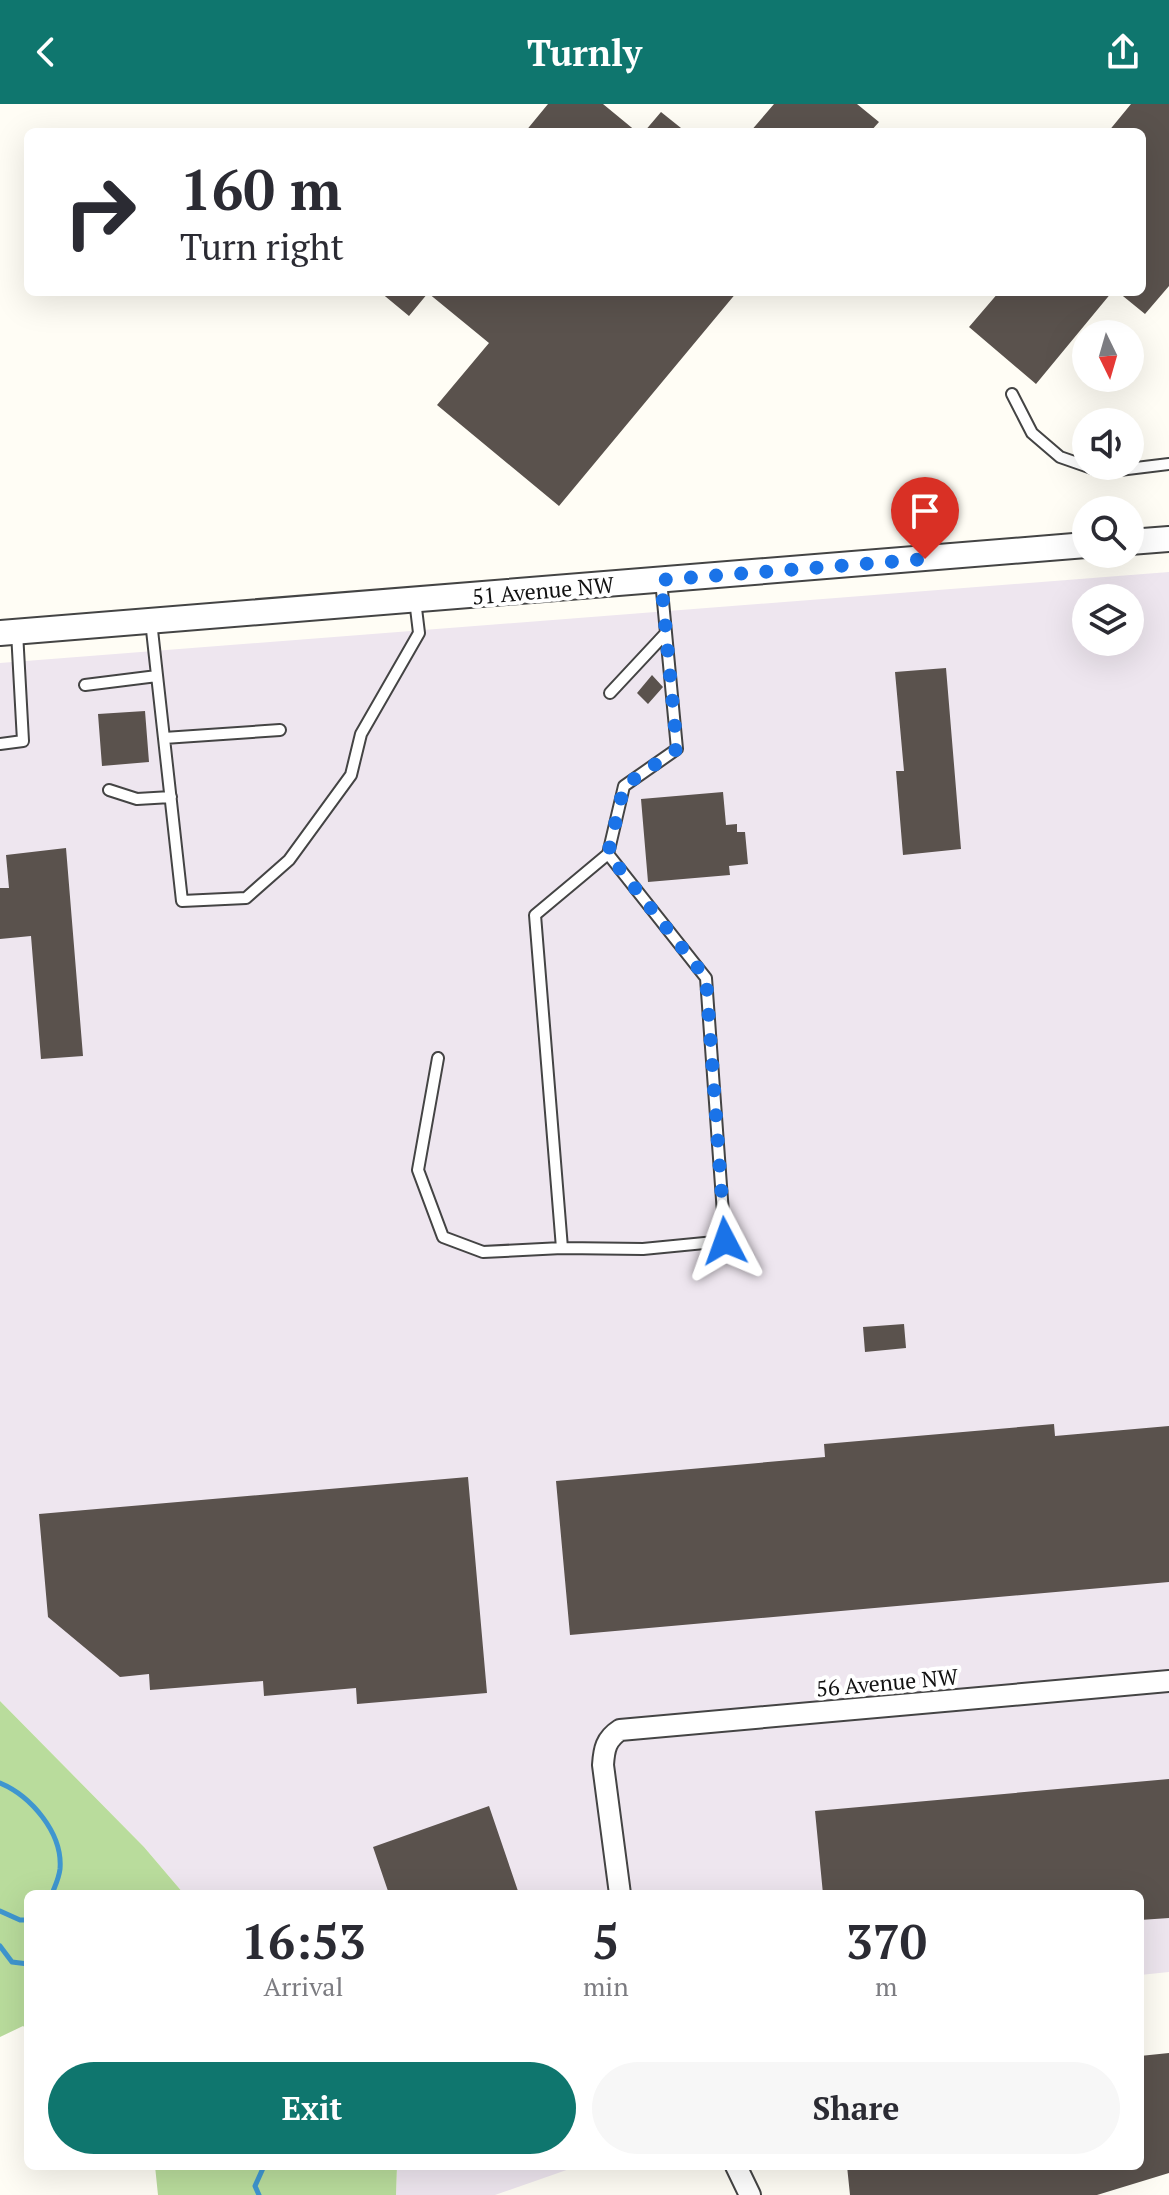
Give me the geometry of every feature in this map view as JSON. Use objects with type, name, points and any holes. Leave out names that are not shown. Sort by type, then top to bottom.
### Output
[{"type":"street","points":[[1144,541],[1169,539]]},
{"type":"street","name":"51 Avenue NW","points":[[8,633],[1072,546]]},
{"type":"street","name":"56 Avenue NW","points":[[619,1890],[603,1765],[604,1749],[610,1736],[620,1730],[1169,1681]]},
{"type":"street","points":[[738,2170],[750,2195]]},
{"type":"lane","points":[[1012,394],[1032,433],[1060,457],[1103,472],[1169,464]]},
{"type":"lane","points":[[562,1248],[535,915],[608,854],[624,786],[677,749],[661,580]]},
{"type":"lane","points":[[151,621],[182,901],[246,898],[289,860],[351,775],[361,734],[419,633],[415,600]]},
{"type":"lane","points":[[0,744],[23,741],[8,633]]},
{"type":"lane","points":[[610,693],[666,633]]},
{"type":"lane","points":[[85,685],[157,676]]},
{"type":"lane","points":[[164,738],[280,730]]},
{"type":"lane","points":[[109,790],[137,799],[171,797]]},
{"type":"lane","points":[[438,1058],[418,1170],[443,1237],[483,1252],[562,1248],[643,1249],[725,1241],[706,978],[608,854]]},
{"type":"shaded area","points":[[1169,572],[1169,1972],[1144,1975],[1144,1890],[181,1890],[144,1847],[0,1701],[0,663]]},
{"type":"shaded area","points":[[397,2170],[567,2170],[495,2195],[396,2195]]},
{"type":"green space","points":[[0,1701],[144,1847],[181,1890],[24,1890],[24,2027],[0,2037]]},
{"type":"green space","points":[[155,2170],[397,2170],[396,2195],[158,2195]]},
{"type":"building","points":[[548,104],[603,104],[632,128],[528,128]]},
{"type":"building","points":[[774,104],[857,104],[879,122],[874,128],[753,128]]},
{"type":"building","points":[[1131,104],[1169,104],[1169,286],[1145,314],[1123,296],[1146,296],[1146,128],[1111,128]]},
{"type":"building","points":[[661,112],[681,128],[647,128]]},
{"type":"building","points":[[385,296],[426,296],[409,316]]},
{"type":"building","points":[[432,296],[734,296],[559,506],[437,405],[489,343]]},
{"type":"building","points":[[996,296],[1109,296],[1089,320],[1072,320],[1072,340],[1036,384],[969,327]]},
{"type":"building","points":[[946,668],[961,849],[903,855],[896,771],[904,771],[895,672]]},
{"type":"building","points":[[652,675],[663,687],[648,704],[637,693]]},
{"type":"building","points":[[145,711],[149,762],[102,766],[98,714]]},
{"type":"building","points":[[723,792],[726,825],[737,824],[737,832],[745,832],[748,864],[729,866],[730,875],[648,882],[641,799]]},
{"type":"building","points":[[66,848],[83,1056],[41,1059],[31,936],[0,939],[0,888],[9,888],[6,855]]},
{"type":"building","points":[[904,1324],[906,1348],[865,1352],[863,1327]]},
{"type":"building","points":[[1054,1424],[1055,1436],[1169,1426],[1169,1582],[570,1635],[556,1481],[825,1457],[824,1444]]},
{"type":"building","points":[[468,1477],[487,1693],[357,1704],[356,1688],[264,1696],[263,1681],[150,1690],[149,1674],[120,1677],[48,1617],[39,1514]]},
{"type":"building","points":[[1169,1779],[1169,1918],[1144,1920],[1144,1890],[823,1890],[815,1811]]},
{"type":"building","points":[[489,1806],[518,1890],[388,1890],[373,1847]]},
{"type":"building","points":[[1169,2053],[1169,2173],[1097,2195],[850,2195],[847,2170],[1144,2170],[1144,2056]]},
{"type":"waterway","points":[[0,1783],[33,1806],[51,1829],[60,1856],[60,1869],[54,1890]]},
{"type":"waterway","points":[[0,1911],[24,1920]]},
{"type":"waterway","points":[[0,1946],[12,1962],[24,1964]]},
{"type":"waterway","points":[[259,2195],[255,2186],[262,2170]]},
{"type":"route","points":[[725,1241],[706,978],[608,854],[624,786],[677,749],[661,580],[925,559]]}]
